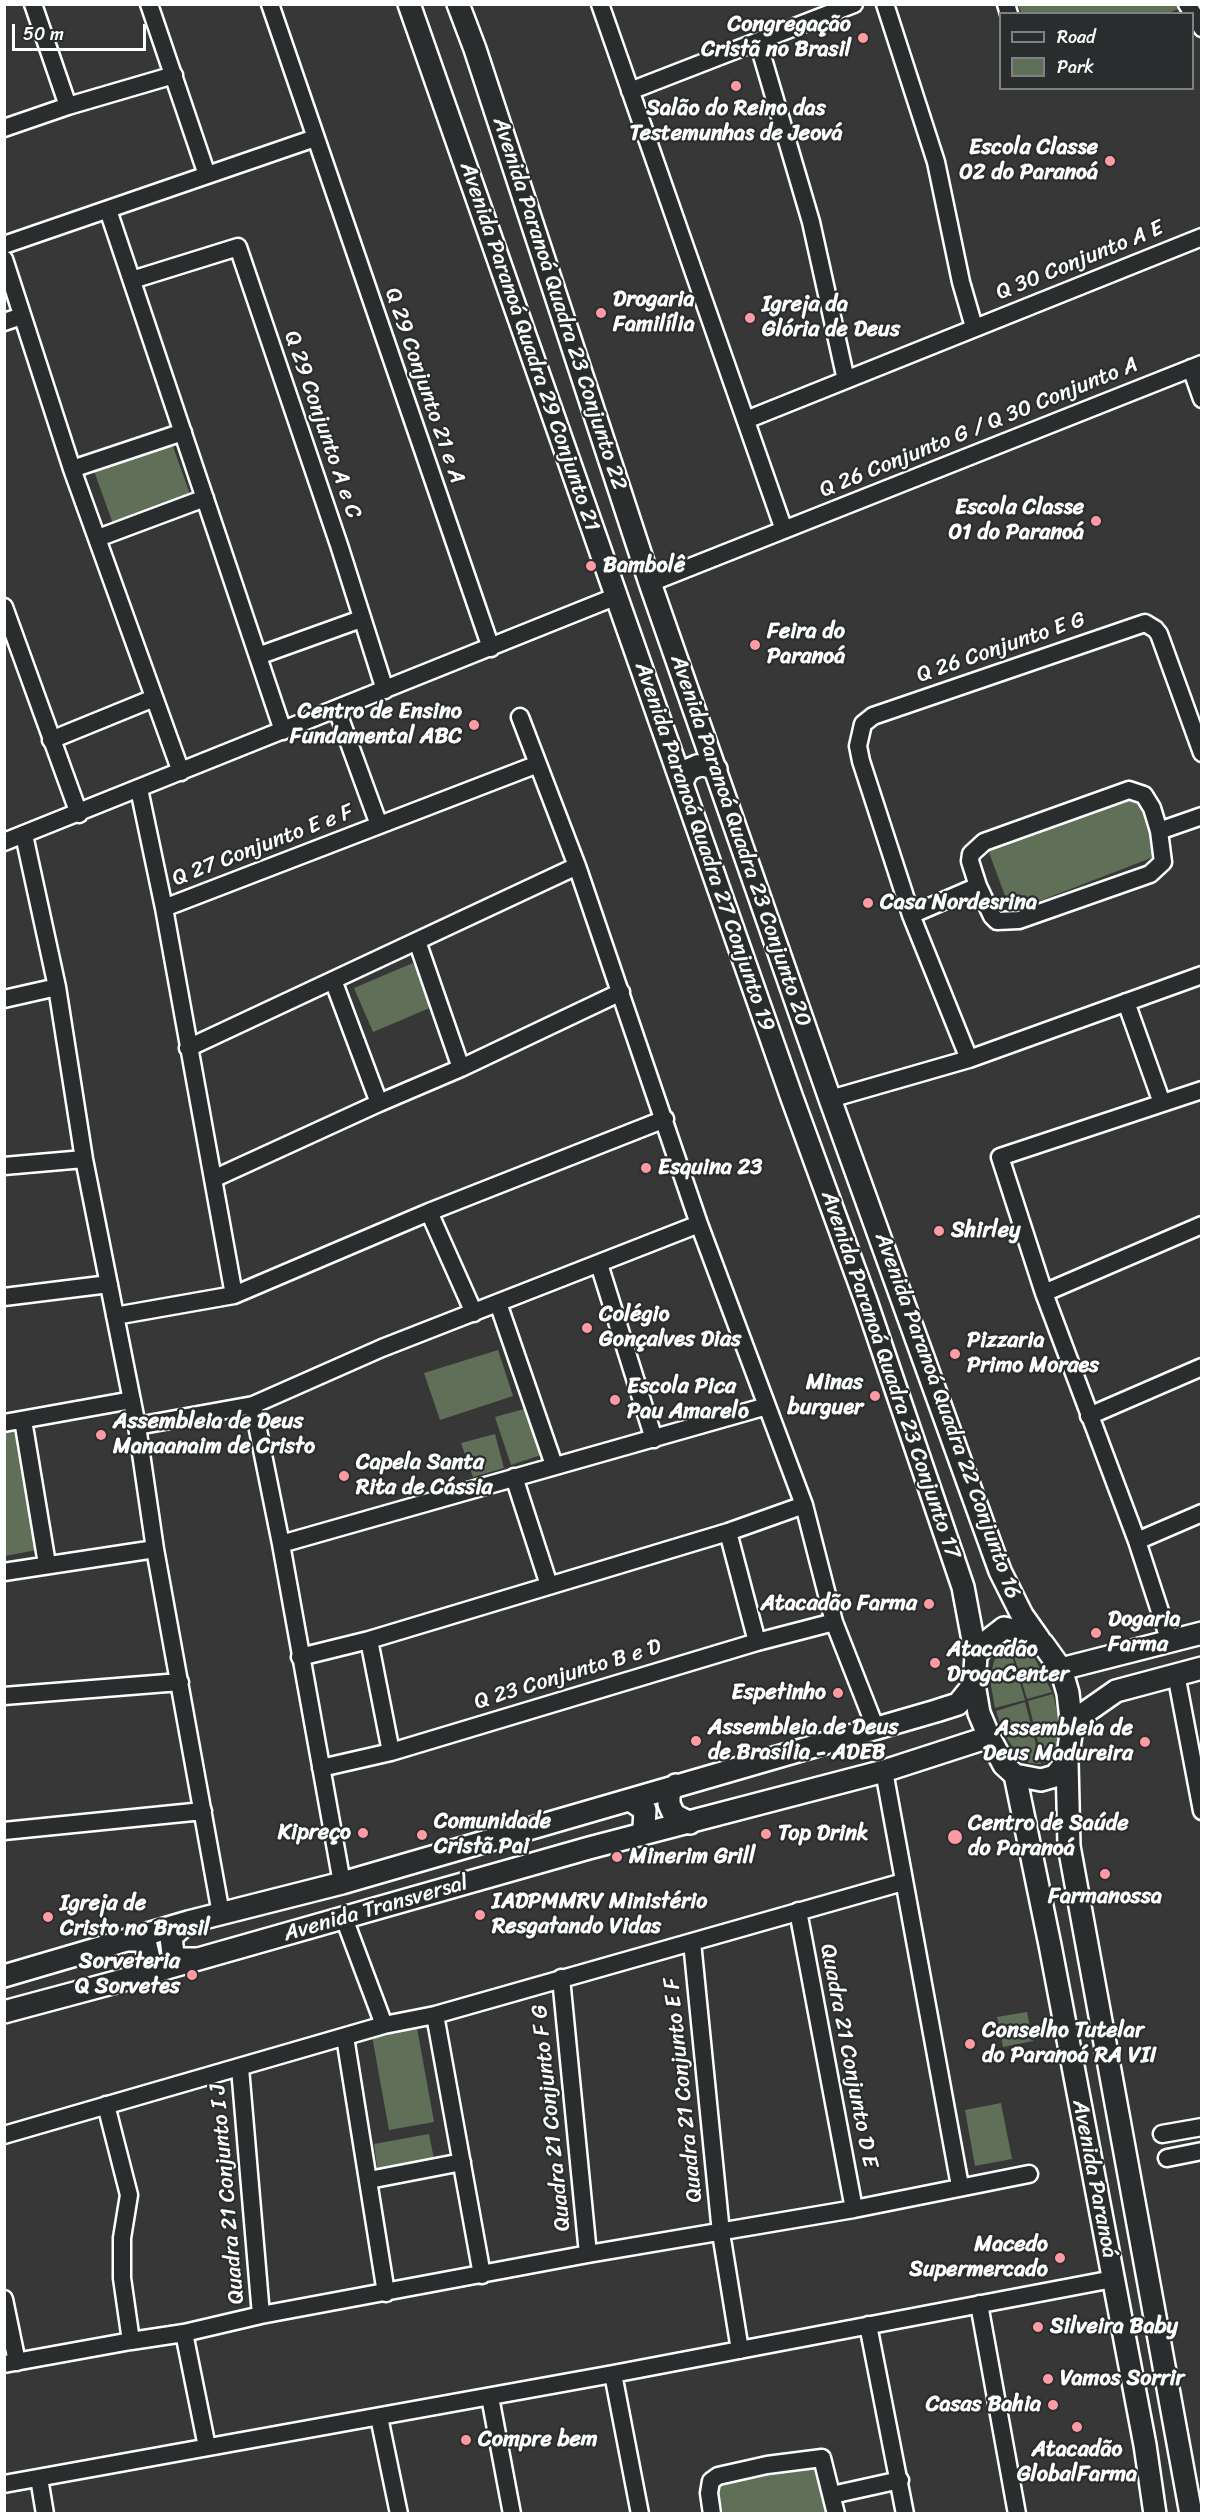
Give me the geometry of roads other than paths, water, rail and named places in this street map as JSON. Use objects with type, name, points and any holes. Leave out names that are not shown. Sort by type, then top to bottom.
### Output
[{"type":"street","points":[[33,4],[68,106]]},
{"type":"street","points":[[149,4],[207,175]]},
{"type":"street","name":"Q 29 Conjunto 21 e A","points":[[270,4],[491,648]]},
{"type":"street","name":"Avenida Paranoá Quadra 29 Conjunto 21","points":[[409,4],[617,596]]},
{"type":"street","name":"Avenida Paranoá Quadra 23 Conjunto 22","points":[[458,4],[650,583]]},
{"type":"street","points":[[600,4],[784,530]]},
{"type":"street","points":[[630,91],[854,4]]},
{"type":"street","points":[[885,4],[936,162],[961,282],[974,327]]},
{"type":"street","points":[[758,42],[811,222],[846,380]]},
{"type":"street","points":[[4,128],[68,106],[174,75]]},
{"type":"street","points":[[4,245],[315,138]]},
{"type":"street","points":[[108,210],[283,731]]},
{"type":"street","name":"Q 30 Conjunto A E","points":[[746,420],[1202,237]]},
{"type":"street","name":"Q 29 Conjunto A e C","points":[[132,280],[238,247],[339,545],[385,690]]},
{"type":"street","points":[[4,259],[72,469],[181,772]]},
{"type":"street","points":[[4,322],[22,316]]},
{"type":"street","points":[[1196,366],[1202,399]]},
{"type":"street","name":"Q 26 Conjunto G / Q 30 Conjunto A","points":[[650,583],[1196,366]]},
{"type":"street","points":[[72,469],[183,432]]},
{"type":"street","points":[[98,538],[205,498]]},
{"type":"street","name":"Avenida Paranoá Quadra 23 Conjunto 20","points":[[650,583],[830,1099],[865,1191]]},
{"type":"street","points":[[4,842],[79,814],[617,596]]},
{"type":"street","name":"Avenida Paranoá Quadra 27 Conjunto 19","points":[[617,596],[792,1098]]},
{"type":"street","points":[[4,607],[79,814]]},
{"type":"street","points":[[258,656],[361,619]]},
{"type":"street","name":"Q 26 Conjunto E G","points":[[911,915],[858,746],[863,724],[873,716],[1135,625],[1145,624],[1155,629],[1202,753]]},
{"type":"street","points":[[51,740],[154,698]]},
{"type":"street","points":[[337,710],[379,825]]},
{"type":"street","points":[[520,717],[577,866],[699,1224],[804,1504],[834,1622],[876,1729]]},
{"type":"street","points":[[662,727],[673,733],[690,733],[697,718]]},
{"type":"street","name":"Q 27 Conjunto E e F","points":[[164,908],[538,764]]},
{"type":"street","points":[[682,782],[688,770],[697,766],[704,765],[716,769]]},
{"type":"street","points":[[139,789],[164,908],[234,1295]]},
{"type":"street","points":[[1129,790],[1144,795],[1152,808],[1159,831],[1163,862],[1150,874],[1019,920],[997,921],[992,916],[978,886],[970,861],[971,854],[984,842],[1129,790]]},
{"type":"street","points":[[1159,831],[1202,816]]},
{"type":"street","points":[[24,835],[57,987],[84,1159],[137,1426],[155,1549],[220,1914]]},
{"type":"street","points":[[188,1048],[577,866]]},
{"type":"street","points":[[969,1059],[911,915],[978,886]]},
{"type":"street","points":[[417,941],[461,1068]]},
{"type":"street","points":[[830,1099],[969,1059],[1202,975]]},
{"type":"street","points":[[333,980],[379,1103]]},
{"type":"street","points":[[4,999],[57,987]]},
{"type":"street","points":[[213,1179],[461,1068],[621,992]]},
{"type":"street","points":[[1126,1002],[1162,1103]]},
{"type":"street","points":[[782,1068],[795,1072],[809,1071],[817,1060]]},
{"type":"street","points":[[1170,1642],[1137,1541],[1044,1293],[1000,1157],[1202,1090]]},
{"type":"street","name":"Avenida Paranoá Quadra 23 Conjunto 17","points":[[792,1098],[963,1587],[976,1656]]},
{"type":"street","points":[[115,1316],[234,1295],[429,1212],[664,1119]]},
{"type":"street","points":[[4,1166],[84,1159]]},
{"type":"street","points":[[829,1199],[840,1191],[852,1188],[865,1191]]},
{"type":"street","name":"Avenida Paranoá Quadra 22 Conjunto 16","points":[[865,1191],[1000,1571],[1022,1615],[1043,1644]]},
{"type":"street","points":[[429,1212],[474,1313]]},
{"type":"street","points":[[137,1426],[253,1405],[382,1348],[699,1224]]},
{"type":"street","points":[[1044,1293],[1202,1225]]},
{"type":"street","points":[[599,1264],[654,1439]]},
{"type":"street","points":[[4,1297],[109,1284]]},
{"type":"street","points":[[498,1303],[554,1465]]},
{"type":"street","points":[[1089,1416],[1202,1367]]},
{"type":"street","points":[[4,1423],[132,1400]]},
{"type":"street","points":[[253,1405],[281,1544],[342,1883]]},
{"type":"street","points":[[281,1544],[767,1406]]},
{"type":"street","points":[[23,1420],[47,1564]]},
{"type":"street","points":[[513,1477],[549,1585]]},
{"type":"street","points":[[300,1657],[369,1640],[728,1532],[804,1504]]},
{"type":"street","points":[[1137,1541],[1202,1513]]},
{"type":"street","points":[[728,1532],[757,1642]]},
{"type":"street","points":[[4,1572],[155,1549]]},
{"type":"street","name":"Q 23 Conjunto B e D","points":[[321,1768],[392,1752],[757,1642],[834,1622]]},
{"type":"street","points":[[1067,1761],[1055,1776],[1041,1780],[1015,1775],[1004,1765],[989,1737],[979,1713],[974,1684],[976,1656],[986,1642],[1004,1628],[1028,1633],[1043,1644],[1061,1669],[1068,1693],[1072,1728],[1067,1761],[1069,1846],[1178,2436],[1189,2507]]},
{"type":"street","points":[[1061,1669],[1202,1633]]},
{"type":"street","points":[[369,1640],[392,1752]]},
{"type":"street","points":[[1072,1728],[1086,1712],[1116,1691],[1202,1668]]},
{"type":"street","points":[[1176,1674],[1202,1811]]},
{"type":"street","points":[[4,1696],[180,1682]]},
{"type":"street","name":"Avenida Transversal","points":[[4,1976],[188,1922],[342,1883],[876,1729],[958,1704],[974,1684]]},
{"type":"street","name":"Avenida Transversal","points":[[4,2012],[142,1976],[641,1835],[884,1771],[989,1737]]},
{"type":"street","points":[[884,1771],[960,2186]]},
{"type":"street","name":"Avenida Paranoá","points":[[1015,1775],[1050,1945],[1145,2445],[1154,2508]]},
{"type":"street","points":[[676,1785],[669,1793],[669,1804],[674,1815],[690,1823]]},
{"type":"street","points":[[630,1800],[645,1810],[641,1835]]},
{"type":"street","points":[[4,1832],[203,1811]]},
{"type":"street","points":[[4,2135],[384,2025],[435,2015],[903,1882]]},
{"type":"street","name":"Quadra 21 Conjunto D E","points":[[798,1911],[854,2209]]},
{"type":"street","points":[[344,1918],[384,2025]]},
{"type":"street","points":[[188,1922],[171,1937],[173,1954],[180,1959],[199,1959]]},
{"type":"street","points":[[127,1940],[140,1940],[146,1945],[149,1958],[142,1976]]},
{"type":"street","name":"Quadra 21 Conjunto E F","points":[[692,1942],[721,2233],[740,2350]]},
{"type":"street","name":"Quadra 21 Conjunto F G","points":[[561,1978],[588,2254]]},
{"type":"street","points":[[435,2015],[482,2275]]},
{"type":"street","points":[[345,2037],[386,2293]]},
{"type":"street","name":"Quadra 21 Conjunto I J","points":[[240,2068],[261,2315]]},
{"type":"street","points":[[106,2105],[129,2195],[122,2238],[122,2278],[132,2341]]},
{"type":"street","points":[[1162,2134],[1202,2127]]},
{"type":"street","points":[[1167,2158],[1202,2151]]},
{"type":"street","points":[[369,2180],[462,2162]]},
{"type":"street","points":[[4,2299],[11,2363],[184,2333],[261,2315],[588,2254],[854,2209],[1029,2174]]},
{"type":"street","points":[[4,2484],[490,2397],[1113,2279]]},
{"type":"street","points":[[979,2304],[1017,2514]]},
{"type":"street","points":[[868,2325],[905,2514]]},
{"type":"street","points":[[184,2333],[207,2447]]},
{"type":"street","points":[[613,2374],[640,2514]]},
{"type":"street","points":[[490,2397],[512,2514]]},
{"type":"street","points":[[379,2417],[399,2514]]},
{"type":"street","points":[[1145,2445],[1152,2452],[1170,2456],[1178,2436]]},
{"type":"street","points":[[712,2514],[709,2493],[711,2481],[718,2476],[767,2465],[822,2457],[836,2514]]},
{"type":"street","points":[[39,2478],[45,2514]]},
{"type":"street","points":[[832,2495],[900,2480]]},
{"type":"street","points":[[1154,2508],[1160,2490],[1172,2486],[1183,2493],[1189,2507]]},
{"type":"place","name":"Congregação Cristã no Brasil","points":[[863,38]]},
{"type":"place","name":"Salão do Reino das Testemunhas de Jeová","points":[[736,86]]},
{"type":"place","name":"Escola Classe 02 do Paranoá","points":[[1110,161]]},
{"type":"place","name":"Drogaria Familília","points":[[601,313]]},
{"type":"place","name":"Igreja da Glória de Deus","points":[[750,318]]},
{"type":"place","name":"Escola Classe 01 do Paranoá","points":[[1096,521]]},
{"type":"place","name":"Bambolê","points":[[591,566]]},
{"type":"place","name":"Feira do Paranoá","points":[[755,645]]},
{"type":"place","name":"Centro de Ensino Fundamental ABC","points":[[474,725]]},
{"type":"place","name":"Casa Nordesrina","points":[[868,903]]},
{"type":"place","name":"Esquina 23","points":[[646,1168]]},
{"type":"place","name":"Shirley","points":[[939,1231]]},
{"type":"place","name":"Colégio Gonçalves Dias","points":[[587,1328]]},
{"type":"place","name":"Pizzaria Primo Moraes","points":[[955,1354]]},
{"type":"place","name":"Minas burguer","points":[[875,1396]]},
{"type":"place","name":"Escola Pica Pau Amarelo","points":[[615,1400]]},
{"type":"place","name":"Assembleia de Deus Manaanaim de Cristo","points":[[101,1435]]},
{"type":"place","name":"Capela Santa Rita de Cássia","points":[[344,1476]]},
{"type":"place","name":"Atacadão Farma","points":[[929,1604]]},
{"type":"place","name":"Dogaria Farma","points":[[1096,1633]]},
{"type":"place","name":"Atacadão DrogaCenter","points":[[935,1663]]},
{"type":"place","name":"Espetinho","points":[[838,1693]]},
{"type":"place","name":"Assembleia de Deus de Brasília - ADEB","points":[[696,1741]]},
{"type":"place","name":"Assembleia de Deus Madureira","points":[[1145,1742]]},
{"type":"place","name":"Kipreço","points":[[363,1833]]},
{"type":"place","name":"Top Drink","points":[[766,1834]]},
{"type":"place","name":"Comunidade Cristã Pai","points":[[422,1835]]},
{"type":"place","name":"Centro de Saúde do Paranoá","points":[[955,1837]]},
{"type":"place","name":"Minerim Grill","points":[[617,1857]]},
{"type":"place","name":"Farmanossa","points":[[1105,1874]]},
{"type":"place","name":"IADPMMRV Ministério Resgatando Vidas","points":[[480,1915]]},
{"type":"place","name":"Igreja de Cristo no Brasil","points":[[48,1917]]},
{"type":"place","name":"Sorveteria Q Sorvetes","points":[[192,1975]]},
{"type":"place","name":"Conselho Tutelar do Paranoá RA VII","points":[[970,2044]]},
{"type":"place","name":"Macedo Supermercado","points":[[1060,2258]]},
{"type":"place","name":"Silveira Baby","points":[[1038,2327]]},
{"type":"place","name":"Vamos Sorrir","points":[[1048,2379]]},
{"type":"place","name":"Casas Bahia","points":[[1053,2405]]},
{"type":"place","name":"Atacadão GlobalFarma","points":[[1077,2427]]},
{"type":"place","name":"Compre bem","points":[[466,2440]]}]
